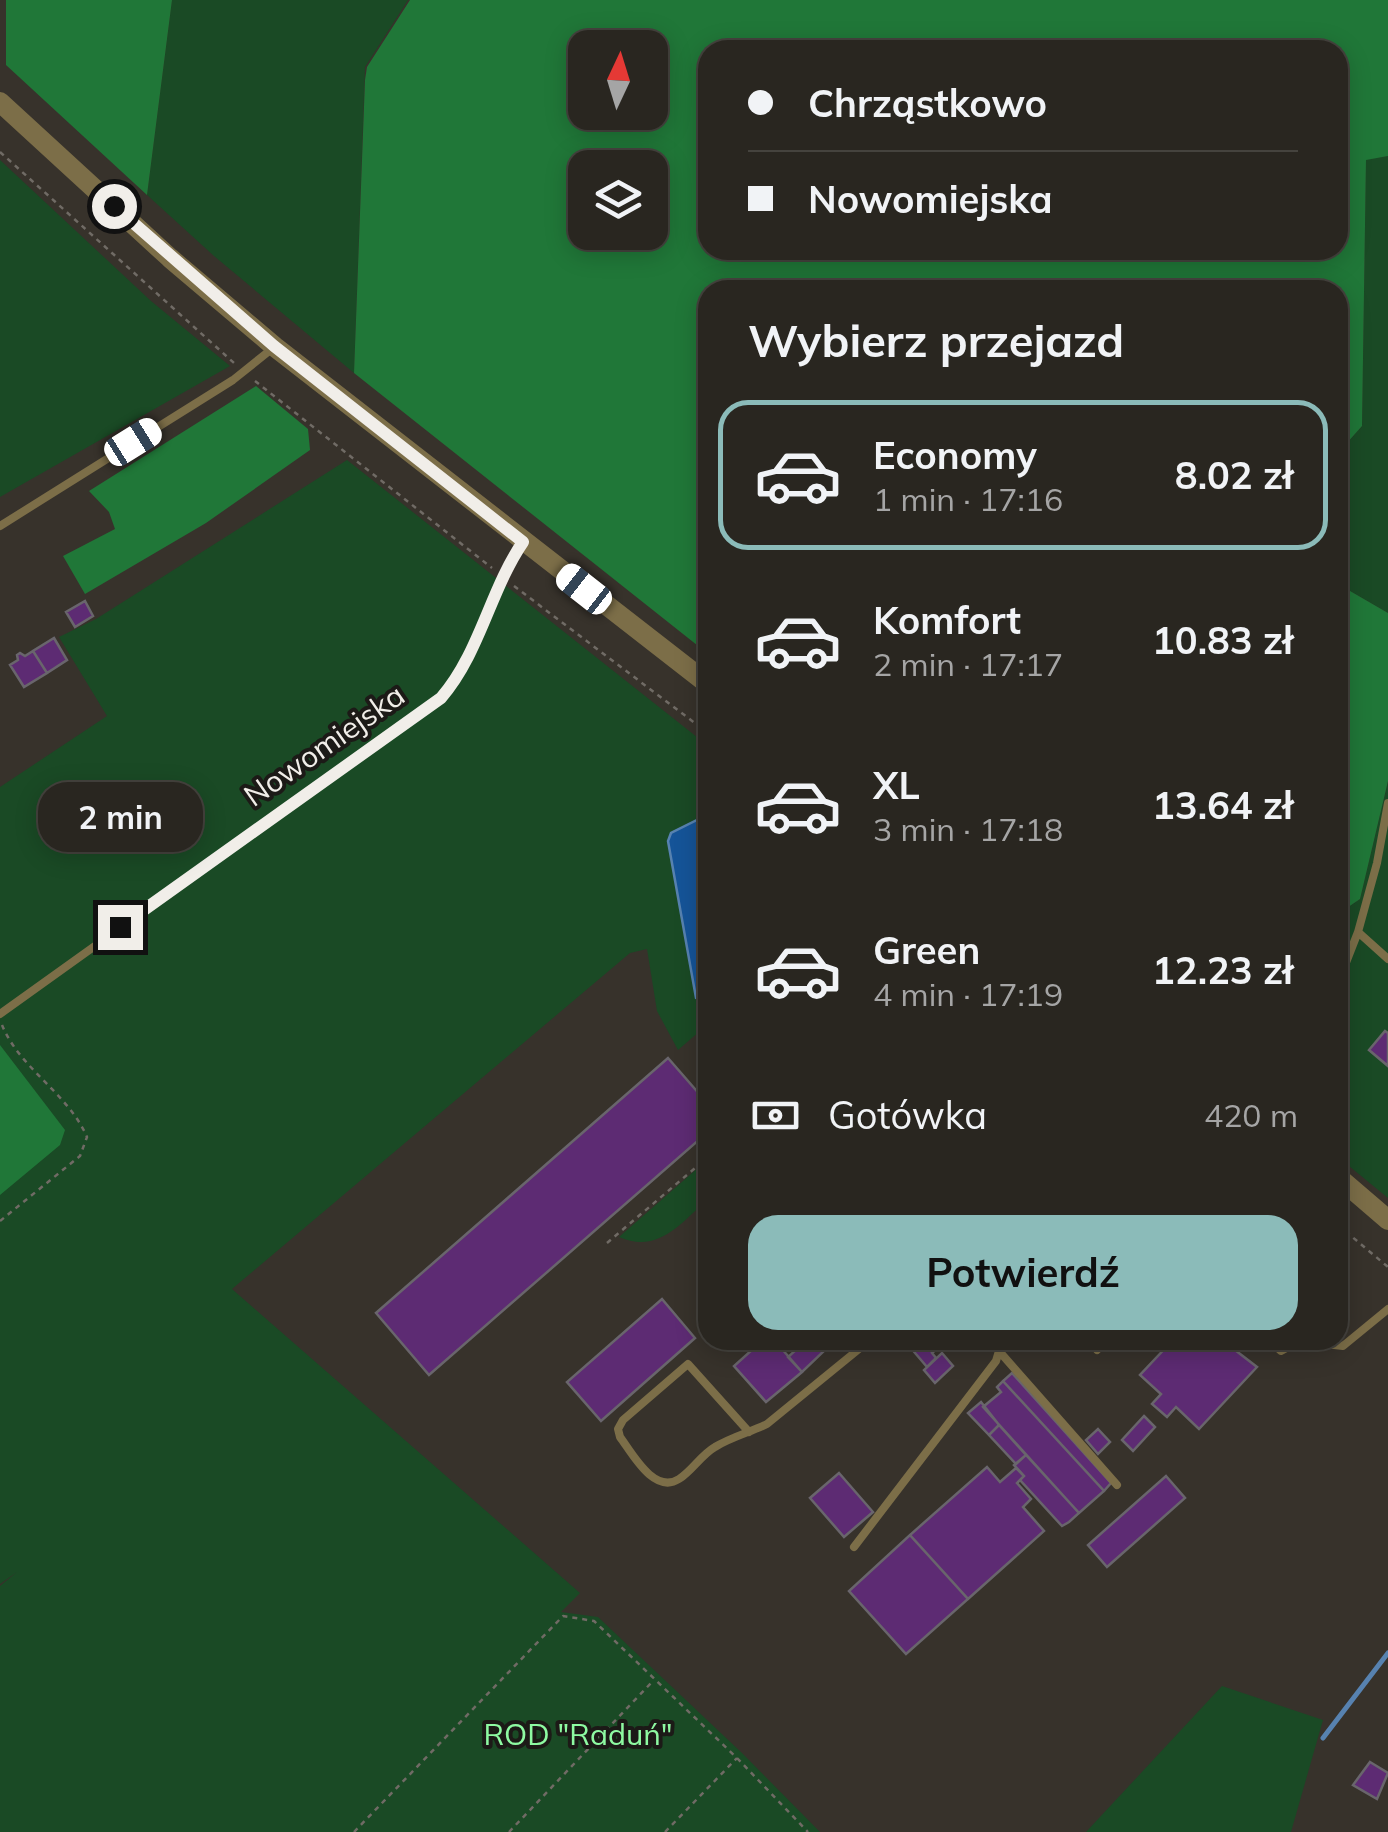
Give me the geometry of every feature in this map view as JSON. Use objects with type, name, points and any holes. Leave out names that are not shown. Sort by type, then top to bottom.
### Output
[{"type":"street","points":[[0,102],[170,258],[274,346],[698,676]]},
{"type":"street","points":[[1348,1186],[1388,1220]]},
{"type":"lane","points":[[0,526],[244,372],[274,346]]},
{"type":"lane","name":"Nowomiejska","points":[[0,1016],[441,698],[466,662],[502,576],[523,542]]},
{"type":"lane","points":[[1348,957],[1377,863],[1388,803]]},
{"type":"lane","points":[[1358,932],[1388,960]]},
{"type":"lane","points":[[1348,1342],[1388,1310]]},
{"type":"lane","points":[[749,1432],[688,1364],[622,1420],[618,1429],[651,1477],[662,1483],[676,1482],[714,1447],[768,1424],[858,1350]]},
{"type":"lane","points":[[999,1351],[1117,1485]]},
{"type":"lane","points":[[854,1547],[996,1361],[999,1351]]},
{"type":"path","points":[[0,152],[244,372],[698,726]]},
{"type":"path","points":[[0,1016],[10,1042],[78,1116],[87,1137],[80,1156],[0,1221]]},
{"type":"path","points":[[607,1243],[698,1166]]},
{"type":"path","points":[[1348,1232],[1388,1266]]},
{"type":"path","points":[[354,1832],[562,1616],[594,1621],[808,1832]]},
{"type":"path","points":[[509,1832],[653,1681]]},
{"type":"path","points":[[665,1832],[737,1758]]},
{"type":"green space","points":[[6,0],[172,0],[147,195],[6,65]]},
{"type":"green space","points":[[172,0],[408,0],[365,67],[354,373],[147,195]]},
{"type":"green space","points":[[410,0],[1388,0],[1388,156],[1366,160],[1362,426],[1348,442],[1348,280],[698,280],[698,646],[354,373],[365,80],[367,67]]},
{"type":"green space","points":[[1388,156],[1388,613],[1348,590],[1348,442],[1362,426],[1366,159]]},
{"type":"green space","points":[[0,160],[151,301],[230,366],[0,497]]},
{"type":"green space","points":[[256,386],[308,429],[310,450],[206,523],[85,594],[63,556],[115,529],[109,512],[89,491]]},
{"type":"green space","name":"ROD \"Raduń\"","points":[[347,460],[698,738],[698,1033],[678,1050],[657,1011],[647,949],[630,953],[232,1289],[580,1593],[561,1612],[598,1617],[820,1832],[0,1832],[0,1586],[17,1572],[0,1584],[0,787],[107,716],[59,637],[96,619]]},
{"type":"green space","points":[[1348,590],[1388,613],[1388,781],[1360,899],[1348,907]]},
{"type":"green space","points":[[1388,781],[1388,1198],[1348,1165],[1348,907],[1360,899]]},
{"type":"green space","points":[[0,1045],[65,1130],[60,1145],[0,1195]]},
{"type":"green space","points":[[698,1168],[698,1208],[687,1218],[657,1239],[645,1242],[619,1237]]},
{"type":"green space","points":[[1222,1686],[1323,1720],[1291,1832],[1086,1832]]},
{"type":"water","points":[[698,820],[698,999],[668,841],[671,833]]},
{"type":"building","points":[[85,601],[93,616],[75,627],[66,612]]},
{"type":"building","points":[[54,638],[67,660],[47,673],[33,651]]},
{"type":"building","points":[[33,651],[47,673],[24,687],[10,665],[20,653],[25,656]]},
{"type":"building","points":[[1385,1031],[1388,1033],[1388,1066],[1369,1050]]},
{"type":"building","points":[[668,1058],[698,1092],[698,1141],[429,1375],[376,1313]]},
{"type":"building","points":[[662,1299],[695,1338],[601,1421],[567,1382]]},
{"type":"building","points":[[752,1350],[783,1350],[802,1372],[766,1402],[734,1366]]},
{"type":"building","points":[[796,1350],[824,1351],[802,1372],[788,1357]]},
{"type":"building","points":[[913,1350],[935,1350],[932,1353],[936,1358],[927,1367]]},
{"type":"building","points":[[1164,1350],[1235,1350],[1257,1367],[1199,1429],[1176,1407],[1167,1417],[1152,1404],[1161,1394],[1140,1375]]},
{"type":"building","points":[[942,1353],[953,1366],[935,1383],[924,1370]]},
{"type":"building","points":[[1012,1373],[1111,1483],[1104,1491],[1003,1381]]},
{"type":"building","points":[[1003,1381],[1104,1491],[1079,1513],[983,1407],[1001,1392],[997,1387]]},
{"type":"building","points":[[981,1402],[999,1425],[989,1435],[968,1413]]},
{"type":"building","points":[[1144,1416],[1155,1427],[1133,1451],[1122,1440]]},
{"type":"building","points":[[999,1425],[1026,1455],[1016,1464],[989,1435]]},
{"type":"building","points":[[1098,1429],[1110,1442],[1098,1454],[1086,1440]]},
{"type":"building","points":[[1026,1455],[1079,1513],[1069,1522],[1062,1526],[1020,1480],[1024,1476],[1014,1465]]},
{"type":"building","points":[[987,1467],[1000,1482],[1016,1468],[1024,1476],[1017,1483],[1031,1499],[1023,1507],[1044,1531],[968,1599],[910,1535]]},
{"type":"building","points":[[839,1473],[873,1512],[844,1537],[810,1498]]},
{"type":"building","points":[[1166,1476],[1185,1498],[1107,1567],[1088,1545]]},
{"type":"building","points":[[910,1535],[968,1599],[906,1654],[849,1591]]},
{"type":"building","points":[[1370,1762],[1388,1773],[1377,1799],[1353,1785]]},
{"type":"waterway","points":[[1323,1738],[1388,1653]]},
{"type":"route","points":[[114,206],[274,346],[523,542],[496,588],[466,662],[441,698],[120,927]]}]
